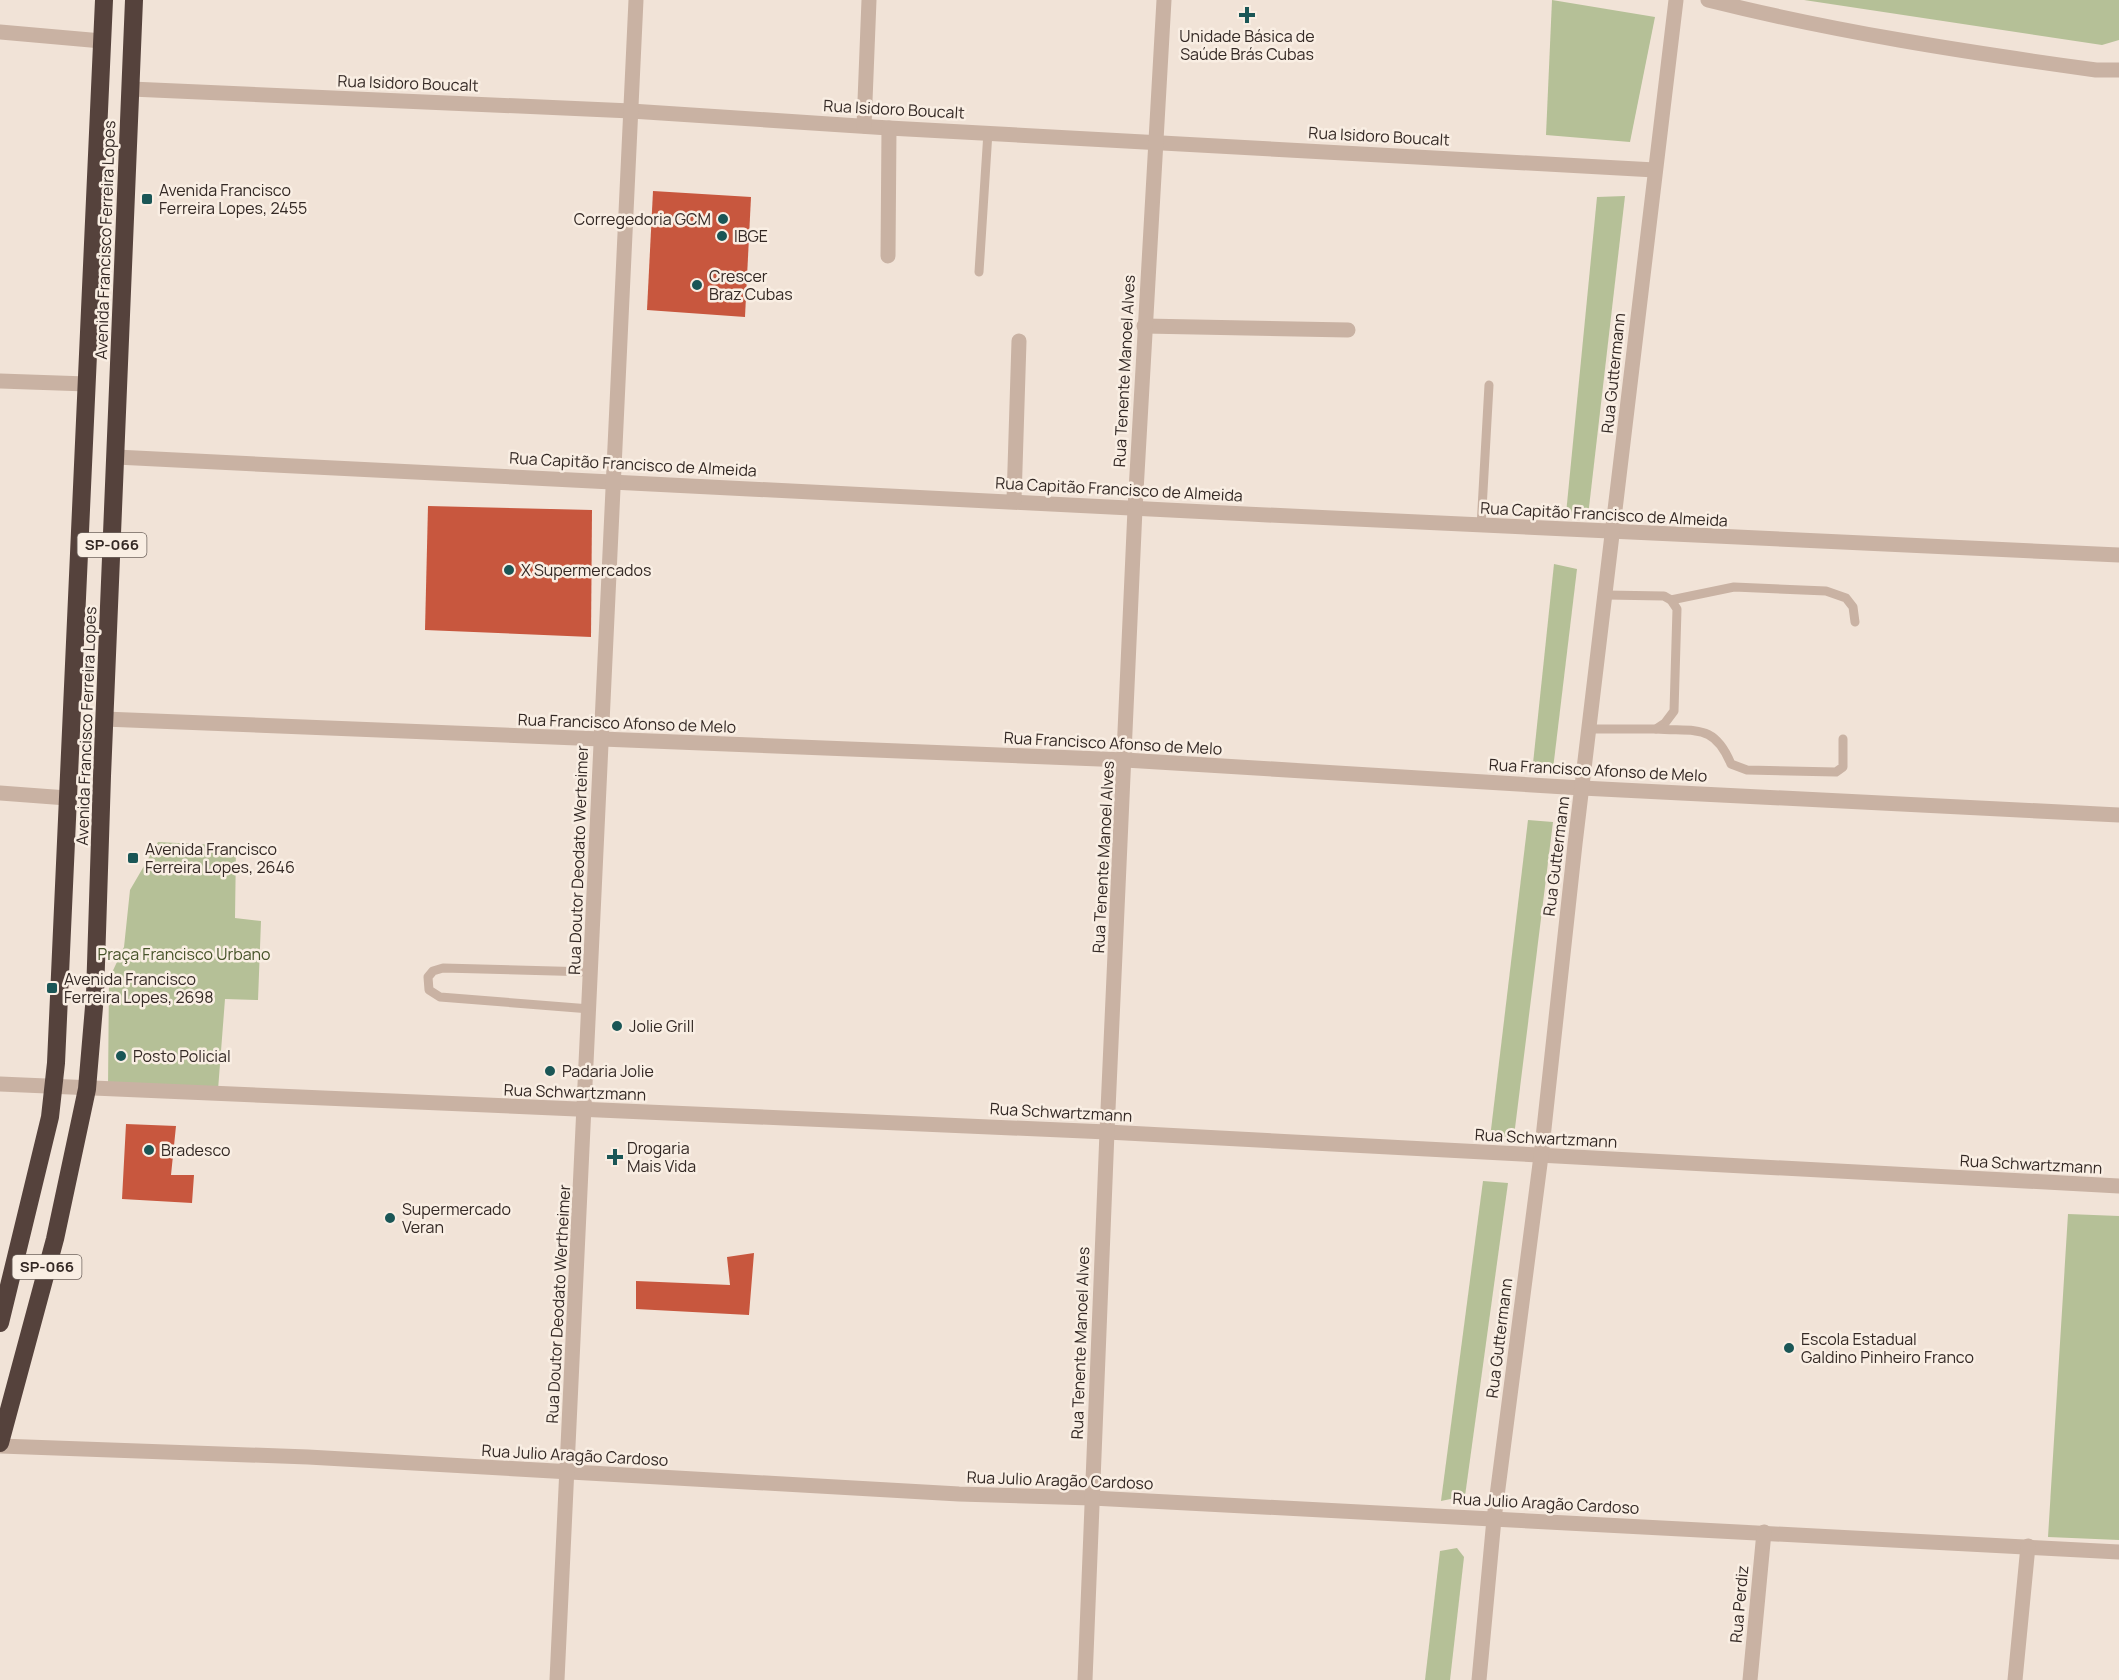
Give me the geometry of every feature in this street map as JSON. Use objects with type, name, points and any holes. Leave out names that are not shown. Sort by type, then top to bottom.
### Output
[{"type":"highway","name":"Avenida Francisco Ferreira Lopes","points":[[0,1323],[30,1207],[50,1117],[54,1088],[104,0]]},
{"type":"highway","name":"Avenida Francisco Ferreira Lopes","points":[[0,1444],[55,1239],[87,1089],[95,995],[104,719],[117,457],[134,0]]},
{"type":"street","name":"Rua Doutor Deodato Werteimer","points":[[585,1110],[612,482],[636,0]]},
{"type":"street","points":[[864,126],[869,0]]},
{"type":"street","name":"Rua Tenente Manoel Alves","points":[[1086,1680],[1107,1132],[1135,509],[1164,0]]},
{"type":"street","name":"Rua Guttermann","points":[[1479,1680],[1494,1519],[1541,1156],[1582,788],[1676,0]]},
{"type":"street","points":[[1708,0],[1798,22],[1928,47],[2096,70],[2119,70]]},
{"type":"street","points":[[0,32],[102,41]]},
{"type":"street","name":"Rua Isidoro Boucalt","points":[[130,89],[631,111],[890,128],[1655,170]]},
{"type":"street","points":[[888,256],[890,128]]},
{"type":"street","points":[[1144,326],[1348,330]]},
{"type":"street","points":[[1014,500],[1019,341]]},
{"type":"street","points":[[0,381],[87,384]]},
{"type":"street","name":"Rua Capitão Francisco de Almeida","points":[[117,457],[1014,500],[1135,509],[1481,527],[2119,555]]},
{"type":"street","name":"Rua Francisco Afonso de Melo","points":[[104,719],[1125,760],[1582,788],[2119,815]]},
{"type":"street","points":[[0,793],[67,798]]},
{"type":"street","name":"Rua Schwartzmann","points":[[0,1084],[1107,1132],[2119,1186]]},
{"type":"street","name":"Rua Doutor Deodato Wertheimer","points":[[556,1680],[585,1110]]},
{"type":"street","name":"Rua Julio Aragão Cardoso","points":[[0,1444],[308,1457],[959,1494],[1092,1498],[2119,1552]]},
{"type":"street","name":"Rua Perdiz","points":[[1750,1680],[1764,1532]]},
{"type":"street","points":[[2015,1680],[2028,1546]]},
{"type":"lane","points":[[979,272],[988,132]]},
{"type":"lane","points":[[1481,527],[1490,385]]},
{"type":"lane","points":[[1671,600],[1734,587],[1826,591],[1846,598],[1853,607],[1855,622]]},
{"type":"lane","points":[[1606,595],[1664,596],[1671,600],[1677,609],[1674,711],[1665,723],[1656,729]]},
{"type":"lane","points":[[1589,729],[1656,729],[1712,734],[1723,744],[1731,764],[1747,770],[1836,772],[1843,766],[1843,739]]},
{"type":"lane","points":[[590,1009],[440,997],[429,990],[428,977],[433,971],[443,968],[591,972]]},
{"type":"green space","points":[[1552,0],[1655,17],[1630,142],[1546,135]]},
{"type":"green space","points":[[1804,0],[2119,0],[2119,40],[2102,45]]},
{"type":"green space","points":[[1625,196],[1588,516],[1566,514],[1597,197]]},
{"type":"green space","points":[[1554,564],[1577,569],[1553,769],[1532,773]]},
{"type":"green space","points":[[1528,820],[1553,822],[1514,1136],[1490,1138]]},
{"type":"green space","name":"Praça Francisco Urbano","points":[[158,842],[236,846],[235,918],[261,921],[258,1000],[225,999],[218,1090],[108,1088],[109,979],[124,947],[130,890]]},
{"type":"green space","points":[[1483,1181],[1508,1183],[1465,1496],[1441,1501]]},
{"type":"green space","points":[[2068,1214],[2119,1216],[2119,1540],[2048,1537]]},
{"type":"green space","points":[[1457,1548],[1464,1557],[1450,1680],[1425,1680],[1440,1551]]},
{"type":"building","points":[[653,191],[751,197],[745,317],[647,310]]},
{"type":"building","name":"X Supermercados","points":[[428,506],[592,510],[591,637],[425,630]]},
{"type":"building","name":"Bradesco","points":[[126,1124],[176,1126],[171,1175],[194,1175],[192,1203],[122,1199]]},
{"type":"building","points":[[754,1253],[749,1315],[636,1309],[636,1281],[730,1285],[727,1257]]},
{"type":"place","name":"Unidade Básica de Saúde Brás Cubas","points":[[1247,15]]},
{"type":"place","name":"Avenida Francisco Ferreira Lopes, 2455","points":[[147,199]]},
{"type":"place","name":"Corregedoria GCM","points":[[723,219]]},
{"type":"place","name":"IBGE","points":[[722,236]]},
{"type":"place","name":"Crescer Braz Cubas","points":[[697,285]]},
{"type":"place","name":"X Supermercados","points":[[509,570]]},
{"type":"place","name":"Avenida Francisco Ferreira Lopes, 2646","points":[[133,858]]},
{"type":"place","name":"Avenida Francisco Ferreira Lopes, 2698","points":[[52,988]]},
{"type":"place","name":"Jolie Grill","points":[[617,1026]]},
{"type":"place","name":"Posto Policial","points":[[121,1056]]},
{"type":"place","name":"Padaria Jolie","points":[[550,1071]]},
{"type":"place","name":"Bradesco","points":[[149,1150]]},
{"type":"place","name":"Drogaria Mais Vida","points":[[615,1157]]},
{"type":"place","name":"Supermercado Veran","points":[[390,1218]]},
{"type":"place","name":"Escola Estadual Galdino Pinheiro Franco","points":[[1789,1348]]}]
